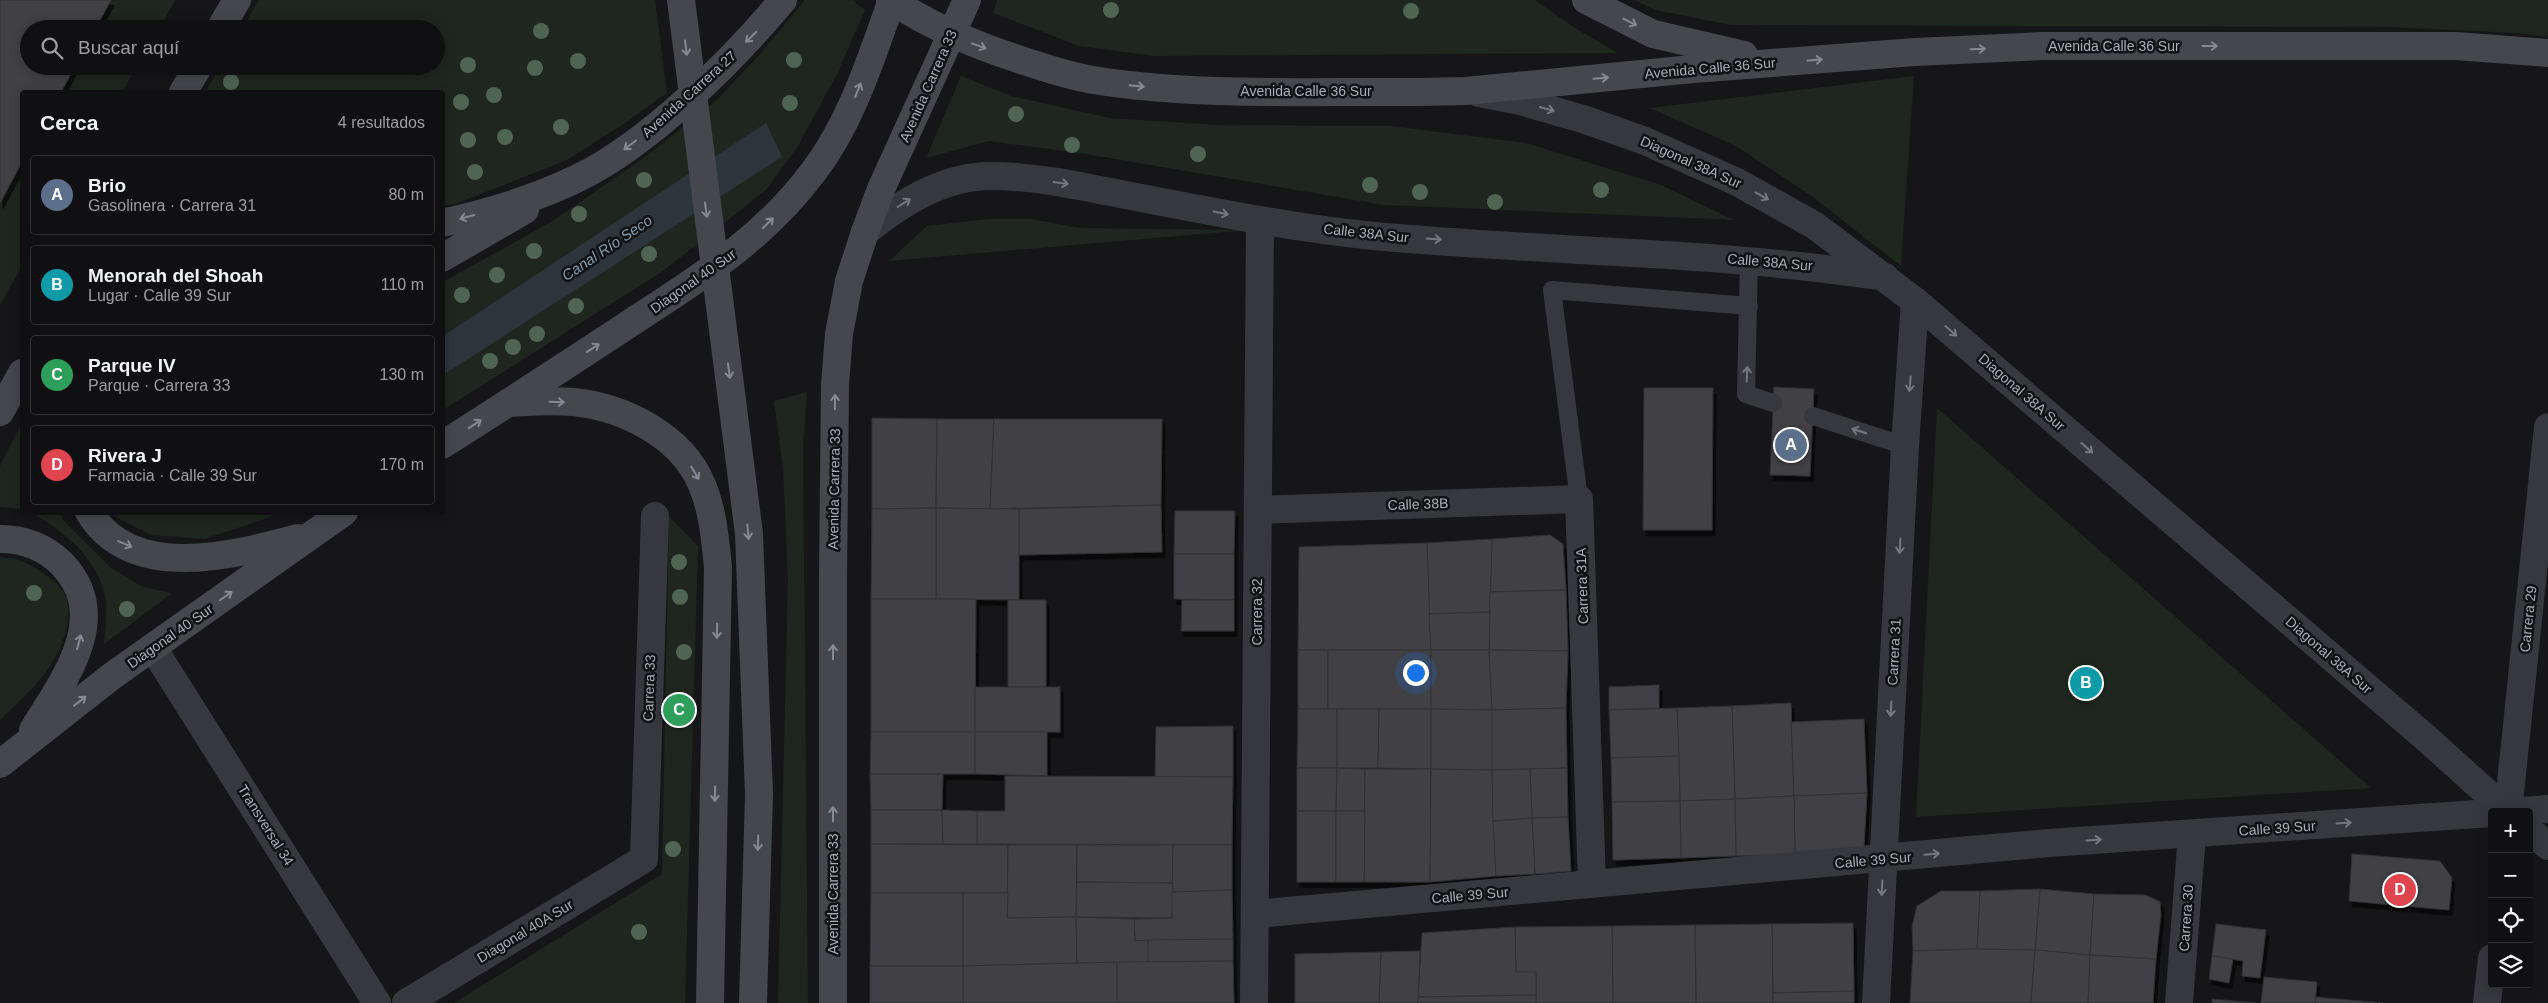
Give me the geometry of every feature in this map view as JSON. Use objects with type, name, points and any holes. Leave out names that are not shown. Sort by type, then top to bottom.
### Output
[{"type":"main road","points":[[225,20],[237,0]]},
{"type":"main road","points":[[680,0],[749,534],[759,794],[753,1003]]},
{"type":"main road","name":"Avenida Carrera 27","points":[[445,222],[529,198],[578,178],[614,156],[665,119],[759,28],[783,0]]},
{"type":"main road","points":[[873,51],[891,0]]},
{"type":"main road","name":"Avenida Calle 36 Sur","points":[[891,0],[929,25],[977,46],[1090,80],[1138,86],[1218,91],[1466,91],[1782,62],[2043,46],[2456,46],[2548,53]]},
{"type":"main road","points":[[873,51],[902,0]]},
{"type":"main road","name":"Avenida Carrera 33","points":[[833,1003],[836,385],[839,334],[847,290],[881,189],[967,0]]},
{"type":"main road","points":[[1586,0],[1652,34],[1710,49],[1782,62]]},
{"type":"main road","name":"Diagonal 40 Sur","points":[[445,443],[689,287],[754,237],[815,171],[841,128],[873,51]]},
{"type":"main road","points":[[185,90],[194,75]]},
{"type":"main road","points":[[445,256],[578,178]]},
{"type":"main road","points":[[508,403],[574,402],[618,412],[650,428],[682,452],[702,484],[714,527],[718,567],[710,1003]]},
{"type":"main road","points":[[91,515],[116,540],[144,553],[175,558],[216,557],[314,533]]},
{"type":"main road","name":"Diagonal 40 Sur","points":[[0,764],[112,676],[340,515]]},
{"type":"main road","points":[[0,539],[15,539],[38,546],[52,553],[70,572],[82,593],[86,618],[78,650],[64,681],[23,746]]},
{"type":"street","name":"Diagonal 38A Sur","points":[[1466,91],[1520,101],[1645,141],[1737,182],[1814,225],[1915,301],[2426,738],[2503,808]]},
{"type":"street","name":"Calle 38A Sur","points":[[865,232],[909,199],[959,180],[990,176],[1061,183],[1260,220],[1373,236],[1749,259],[1884,276]]},
{"type":"street","name":"Carrera 32","points":[[1254,1003],[1260,220]]},
{"type":"street","name":"Carrera 31","points":[[1876,1003],[1905,446],[1915,301]]},
{"type":"street","name":"Carrera 29","points":[[2507,808],[2548,427]]},
{"type":"street","name":"Calle 38B","points":[[1258,510],[1579,499]]},
{"type":"street","name":"Carrera 31A","points":[[1579,499],[1592,884]]},
{"type":"street","name":"Carrera 33","points":[[644,859],[655,516]]},
{"type":"street","name":"Transversal 34","points":[[153,648],[377,1003]]},
{"type":"street","points":[[2533,810],[2548,809]]},
{"type":"street","name":"Calle 39 Sur","points":[[1255,914],[2049,844],[2488,813]]},
{"type":"street","points":[[2533,833],[2548,846]]},
{"type":"street","name":"Carrera 30","points":[[2179,1003],[2192,834]]},
{"type":"street","name":"Diagonal 40A Sur","points":[[406,1003],[644,859]]},
{"type":"street","points":[[2487,1003],[2489,988]]},
{"type":"lane","points":[[1749,259],[1746,394],[1773,403]]},
{"type":"lane","name":"Carrera 31A","points":[[1579,499],[1552,290],[1748,306]]},
{"type":"lane","points":[[1813,416],[1905,446]]},
{"type":"shaded area","points":[[111,0],[175,0],[164,20],[100,20]]},
{"type":"shaded area","points":[[259,0],[655,0],[667,93],[622,125],[567,160],[455,204],[445,206],[445,90],[206,90],[215,75],[445,75],[445,20],[247,20]]},
{"type":"shaded area","points":[[805,0],[852,0],[865,10],[837,74],[798,146],[766,190],[663,271],[445,409],[445,281],[551,222],[648,155],[718,99],[761,53]]},
{"type":"shaded area","points":[[997,0],[1535,0],[1575,28],[1618,53],[1155,56],[1079,46],[993,13]]},
{"type":"shaded area","points":[[1634,0],[2548,0],[2548,37],[2516,33],[2387,27],[1731,25],[1656,10]]},
{"type":"shaded area","points":[[70,75],[132,75],[123,90],[62,90]]},
{"type":"shaded area","points":[[961,76],[1011,96],[1110,118],[1218,125],[1391,126],[1526,143],[1661,185],[1734,220],[1384,205],[1086,154],[989,141],[926,158]]},
{"type":"shaded area","points":[[1914,76],[1901,266],[1813,197],[1736,146],[1650,108]]},
{"type":"shaded area","points":[[20,166],[20,270],[0,305],[0,203]]},
{"type":"shaded area","points":[[988,219],[1031,219],[1079,228],[1248,230],[889,261],[927,226]]},
{"type":"shaded area","points":[[807,392],[803,448],[808,1003],[778,1003],[788,579],[783,468],[774,401]]},
{"type":"shaded area","points":[[1937,408],[2371,788],[1916,817]]},
{"type":"shaded area","points":[[20,426],[20,509],[0,507],[0,466]]},
{"type":"shaded area","points":[[35,515],[61,515],[63,520],[111,568],[143,587],[172,593],[104,644],[106,601],[97,572],[79,548],[44,520]]},
{"type":"shaded area","points":[[112,515],[273,515],[204,539],[151,535]]},
{"type":"shaded area","points":[[669,516],[698,546],[685,1003],[454,1003],[662,874]]},
{"type":"shaded area","points":[[0,557],[26,563],[60,587],[68,604],[68,618],[63,641],[50,667],[32,689],[0,720]]},
{"type":"water","name":"Canal Río Seco","points":[[766,123],[782,157],[445,374],[445,335]]},
{"type":"building","points":[[0,0],[111,0],[100,20],[20,20],[20,75],[70,75],[62,90],[20,90],[20,166],[0,203]]},
{"type":"building","points":[[0,0],[111,0],[100,20],[20,20],[20,75],[70,75],[62,90],[20,90],[20,166],[0,203]]},
{"type":"building","points":[[1774,387],[1814,389],[1810,476],[1770,475]]},
{"type":"building","points":[[1644,388],[1713,388],[1712,530],[1643,530]]},
{"type":"building","points":[[872,418],[937,419],[936,508],[872,509]]},
{"type":"building","points":[[937,419],[994,419],[990,509],[936,508]]},
{"type":"building","points":[[994,419],[1162,419],[1161,505],[990,509]]},
{"type":"building","points":[[1161,505],[1162,552],[1019,555],[1019,509]]},
{"type":"building","points":[[936,508],[1019,509],[1019,600],[936,599]]},
{"type":"building","points":[[936,508],[936,599],[871,599],[872,509]]},
{"type":"building","points":[[1175,511],[1235,511],[1234,554],[1174,554]]},
{"type":"building","points":[[1550,535],[1563,544],[1566,590],[1490,592],[1492,539]]},
{"type":"building","points":[[1492,539],[1490,612],[1429,614],[1427,543]]},
{"type":"building","points":[[1427,543],[1431,650],[1298,650],[1299,547]]},
{"type":"building","points":[[1174,554],[1234,554],[1234,600],[1174,599]]},
{"type":"building","points":[[1566,590],[1568,651],[1489,650],[1490,592]]},
{"type":"building","points":[[871,599],[976,599],[975,732],[871,732]]},
{"type":"building","points":[[1008,600],[1046,600],[1046,687],[1008,687]]},
{"type":"building","points":[[1182,600],[1234,600],[1234,631],[1181,631]]},
{"type":"building","points":[[1490,612],[1489,650],[1431,650],[1429,614]]},
{"type":"building","points":[[1298,650],[1328,650],[1328,709],[1298,709]]},
{"type":"building","points":[[1328,650],[1431,650],[1431,709],[1328,709]]},
{"type":"building","points":[[1431,650],[1489,650],[1492,710],[1431,709]]},
{"type":"building","points":[[1489,650],[1568,651],[1566,708],[1492,710]]},
{"type":"building","points":[[1659,685],[1659,708],[1609,710],[1609,687]]},
{"type":"building","points":[[975,687],[1060,687],[1060,732],[975,732]]},
{"type":"building","points":[[1791,703],[1794,796],[1735,799],[1732,706]]},
{"type":"building","points":[[1732,706],[1735,799],[1680,801],[1677,708]]},
{"type":"building","points":[[1566,708],[1567,768],[1492,770],[1492,710]]},
{"type":"building","points":[[1677,708],[1679,756],[1611,758],[1609,710]]},
{"type":"building","points":[[1298,709],[1337,709],[1337,768],[1297,768]]},
{"type":"building","points":[[1337,709],[1379,709],[1378,768],[1337,768]]},
{"type":"building","points":[[1379,709],[1431,709],[1431,769],[1378,768]]},
{"type":"building","points":[[1431,709],[1492,710],[1492,770],[1431,769]]},
{"type":"building","points":[[1864,719],[1867,793],[1794,796],[1791,722]]},
{"type":"building","points":[[1233,726],[1233,777],[1155,777],[1156,727]]},
{"type":"building","points":[[871,732],[975,732],[975,774],[870,774]]},
{"type":"building","points":[[975,732],[1047,732],[1047,776],[975,774]]},
{"type":"building","points":[[1679,756],[1680,801],[1612,802],[1611,758]]},
{"type":"building","points":[[1297,768],[1337,768],[1336,811],[1297,811]]},
{"type":"building","points":[[1337,768],[1365,769],[1365,811],[1336,811]]},
{"type":"building","points":[[1567,768],[1568,817],[1532,818],[1530,769]]},
{"type":"building","points":[[1365,769],[1431,769],[1430,882],[1364,882]]},
{"type":"building","points":[[1431,769],[1492,770],[1496,876],[1430,882]]},
{"type":"building","points":[[1530,769],[1532,818],[1493,821],[1492,770]]},
{"type":"building","points":[[870,774],[943,774],[942,810],[871,810]]},
{"type":"building","points":[[1005,776],[1233,777],[1232,845],[977,844],[977,811],[1005,811]]},
{"type":"building","points":[[1867,793],[1864,846],[1858,850],[1795,854],[1794,796]]},
{"type":"building","points":[[1794,796],[1795,854],[1736,856],[1735,799]]},
{"type":"building","points":[[1735,799],[1736,856],[1681,858],[1680,801]]},
{"type":"building","points":[[1680,801],[1681,858],[1613,860],[1612,802]]},
{"type":"building","points":[[871,810],[942,810],[943,844],[871,844]]},
{"type":"building","points":[[942,810],[977,811],[977,844],[943,844]]},
{"type":"building","points":[[1297,811],[1336,811],[1336,882],[1297,882]]},
{"type":"building","points":[[1336,811],[1365,811],[1364,882],[1336,882]]},
{"type":"building","points":[[1568,817],[1571,871],[1535,874],[1532,818]]},
{"type":"building","points":[[1532,818],[1535,874],[1496,876],[1493,821]]},
{"type":"building","points":[[871,844],[1008,845],[1008,893],[871,893]]},
{"type":"building","points":[[1008,845],[1077,845],[1076,917],[1007,918]]},
{"type":"building","points":[[1077,845],[1173,845],[1173,883],[1077,882]]},
{"type":"building","points":[[1173,845],[1232,845],[1232,890],[1172,892]]},
{"type":"building","points":[[2352,854],[2440,861],[2452,878],[2449,910],[2349,901]]},
{"type":"building","points":[[1077,882],[1173,883],[1172,918],[1076,917]]},
{"type":"building","points":[[2040,889],[2094,894],[2090,955],[2035,950]]},
{"type":"building","points":[[2040,889],[2035,950],[1977,949],[1980,891]]},
{"type":"building","points":[[1232,890],[1233,939],[1135,941],[1134,919],[1172,918],[1172,892]]},
{"type":"building","points":[[1941,891],[1980,891],[1977,949],[1913,951],[1912,926],[1917,906]]},
{"type":"building","points":[[871,893],[963,893],[963,966],[870,966]]},
{"type":"building","points":[[963,893],[1008,893],[1007,918],[1076,917],[1077,963],[963,966]]},
{"type":"building","points":[[2094,894],[2146,895],[2160,902],[2161,914],[2156,959],[2090,955]]},
{"type":"building","points":[[1076,917],[1134,919],[1135,941],[1148,940],[1148,962],[1077,963]]},
{"type":"building","points":[[1853,923],[1854,991],[1773,993],[1772,924]]},
{"type":"building","points":[[1772,924],[1773,1003],[1696,1003],[1695,925]]},
{"type":"building","points":[[2216,924],[2266,930],[2260,978],[2242,976],[2243,961],[2212,956]]},
{"type":"building","points":[[1695,925],[1696,1003],[1613,1003],[1612,926]]},
{"type":"building","points":[[1612,926],[1613,1003],[1536,1003],[1536,972],[1516,972],[1515,927]]},
{"type":"building","points":[[1515,927],[1516,972],[1536,972],[1536,995],[1418,997],[1422,933]]},
{"type":"building","points":[[1233,939],[1233,961],[1148,962],[1148,940]]},
{"type":"building","points":[[2035,950],[2031,1003],[1910,1003],[1913,951]]},
{"type":"building","points":[[2035,950],[2090,955],[2088,1003],[2031,1003]]},
{"type":"building","points":[[1420,951],[1418,1003],[1379,1003],[1381,952]]},
{"type":"building","points":[[1381,952],[1379,1003],[1295,1003],[1295,954]]},
{"type":"building","points":[[2090,955],[2156,959],[2153,1003],[2088,1003]]},
{"type":"building","points":[[2212,956],[2233,959],[2229,983],[2209,979]]},
{"type":"building","points":[[1233,961],[1234,1003],[1117,1003],[1117,962]]},
{"type":"building","points":[[1117,962],[1117,1003],[963,1003],[963,966]]},
{"type":"building","points":[[870,966],[963,966],[963,1003],[870,1003]]},
{"type":"building","points":[[2264,977],[2317,982],[2315,1003],[2261,1003]]},
{"type":"building","points":[[1854,991],[1854,1003],[1773,1003],[1773,993]]},
{"type":"building","points":[[1536,995],[1536,1003],[1418,1003],[1418,997]]},
{"type":"building","points":[[2316,997],[2383,1003],[2315,1003]]},
{"type":"building","points":[[2212,999],[2256,1003],[2212,1003]]},
{"type":"place","name":"Brio","points":[[1791,445]]},
{"type":"place","name":"Menorah del Shoah","points":[[2086,683]]},
{"type":"place","name":"Parque IV","points":[[679,710]]},
{"type":"place","name":"Rivera J","points":[[2400,890]]}]
